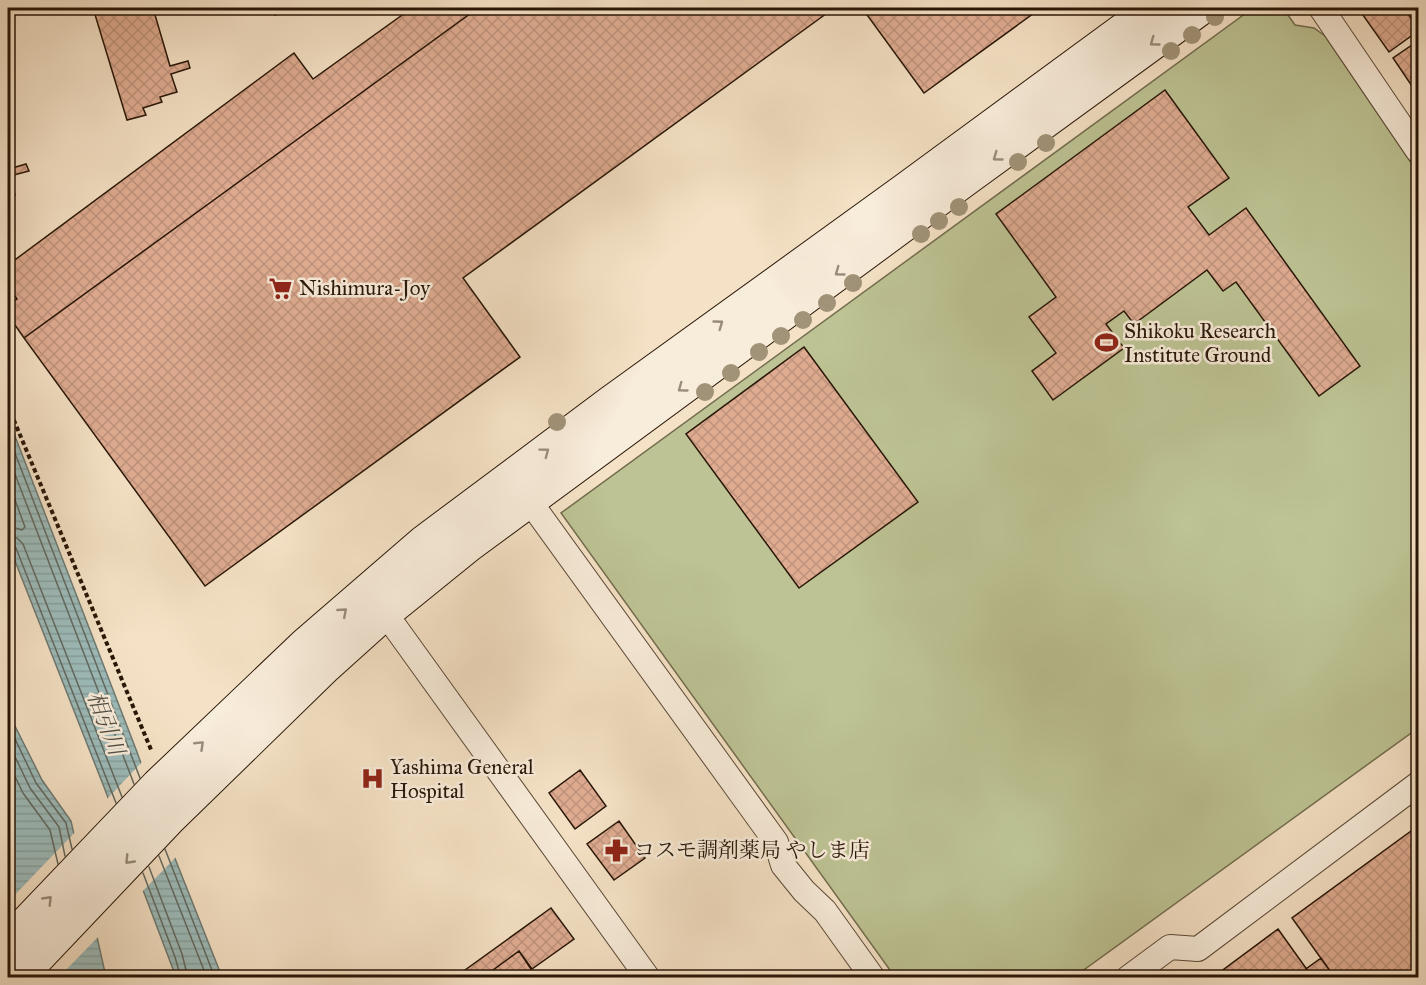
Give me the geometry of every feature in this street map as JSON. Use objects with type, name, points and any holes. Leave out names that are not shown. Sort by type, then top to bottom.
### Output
[{"type":"street","points":[[18,978],[170,818],[326,666],[385,613],[469,545],[520,489],[610,403],[1153,8]]},
{"type":"street","points":[[8,942],[157,773],[424,542],[520,489],[966,179],[1202,8]]},
{"type":"street","points":[[1321,8],[1419,151]]},
{"type":"street","points":[[520,489],[776,842],[783,865],[804,891],[825,911],[873,978]]},
{"type":"street","points":[[385,613],[648,978]]},
{"type":"street","points":[[1128,978],[1170,947],[1198,949],[1419,784]]},
{"type":"path","points":[[8,406],[157,773]]},
{"type":"green space","name":"Shikoku Research Institute Ground","points":[[1253,8],[1283,8],[1295,25],[1314,28],[1325,36],[1418,173],[1418,728],[1074,977],[895,977],[561,513]]},
{"type":"water","name":"相引川","points":[[8,418],[222,977],[176,977],[8,543]]},
{"type":"water","points":[[8,712],[42,780],[71,821],[106,977],[8,977]]},
{"type":"pier","points":[[143,761],[177,856],[141,893],[106,800]]},
{"type":"pier","points":[[77,830],[100,935],[59,977],[8,977],[8,902]]},
{"type":"building","points":[[8,8],[22,8],[23,12],[8,17]]},
{"type":"building","points":[[93,8],[153,8],[170,66],[188,61],[190,68],[171,74],[177,92],[160,97],[162,102],[143,108],[146,115],[127,120]]},
{"type":"building","points":[[273,8],[292,8],[292,10],[275,15]]},
{"type":"building","points":[[412,8],[478,8],[24,338],[8,315],[8,305],[17,299],[8,286],[8,265],[294,53],[313,79]]},
{"type":"building","name":"Nishimura-Joy","points":[[478,8],[834,8],[463,278],[520,357],[205,586],[24,338]]},
{"type":"building","points":[[862,8],[1041,8],[924,93]]},
{"type":"building","points":[[1358,8],[1404,8],[1418,31],[1389,52]]},
{"type":"building","points":[[1418,41],[1418,95],[1393,58]]},
{"type":"building","points":[[1165,90],[1229,178],[1188,207],[1209,235],[1246,208],[1360,366],[1319,396],[1236,282],[1223,291],[1207,270],[1134,324],[1124,311],[1106,324],[1124,348],[1053,400],[1032,371],[1056,353],[1029,317],[1056,297],[996,214]]},
{"type":"building","points":[[8,164],[9,169],[26,164],[29,171],[10,176],[15,195],[8,197]]},
{"type":"building","points":[[804,347],[918,502],[799,588],[686,434]]},
{"type":"building","points":[[580,770],[606,806],[575,829],[549,793]]},
{"type":"building","points":[[619,821],[645,858],[614,880],[587,844]]},
{"type":"building","points":[[1418,826],[1418,978],[1335,978],[1292,918]]},
{"type":"building","points":[[551,908],[574,939],[532,969],[519,951],[482,978],[454,978]]},
{"type":"building","points":[[1278,929],[1313,978],[1212,978]]},
{"type":"building","points":[[519,951],[537,978],[482,978]]},
{"type":"building","points":[[1321,958],[1335,978],[1313,978],[1306,969]]},
{"type":"place","name":"Nishimura-Joy","points":[[281,288]]},
{"type":"place","name":"Shikoku Research Institute Ground","points":[[1106,343]]},
{"type":"place","name":"Yashima General Hospital","points":[[372,779]]},
{"type":"place","name":"コスモ調剤薬局 やしま店","points":[[616,850]]}]
